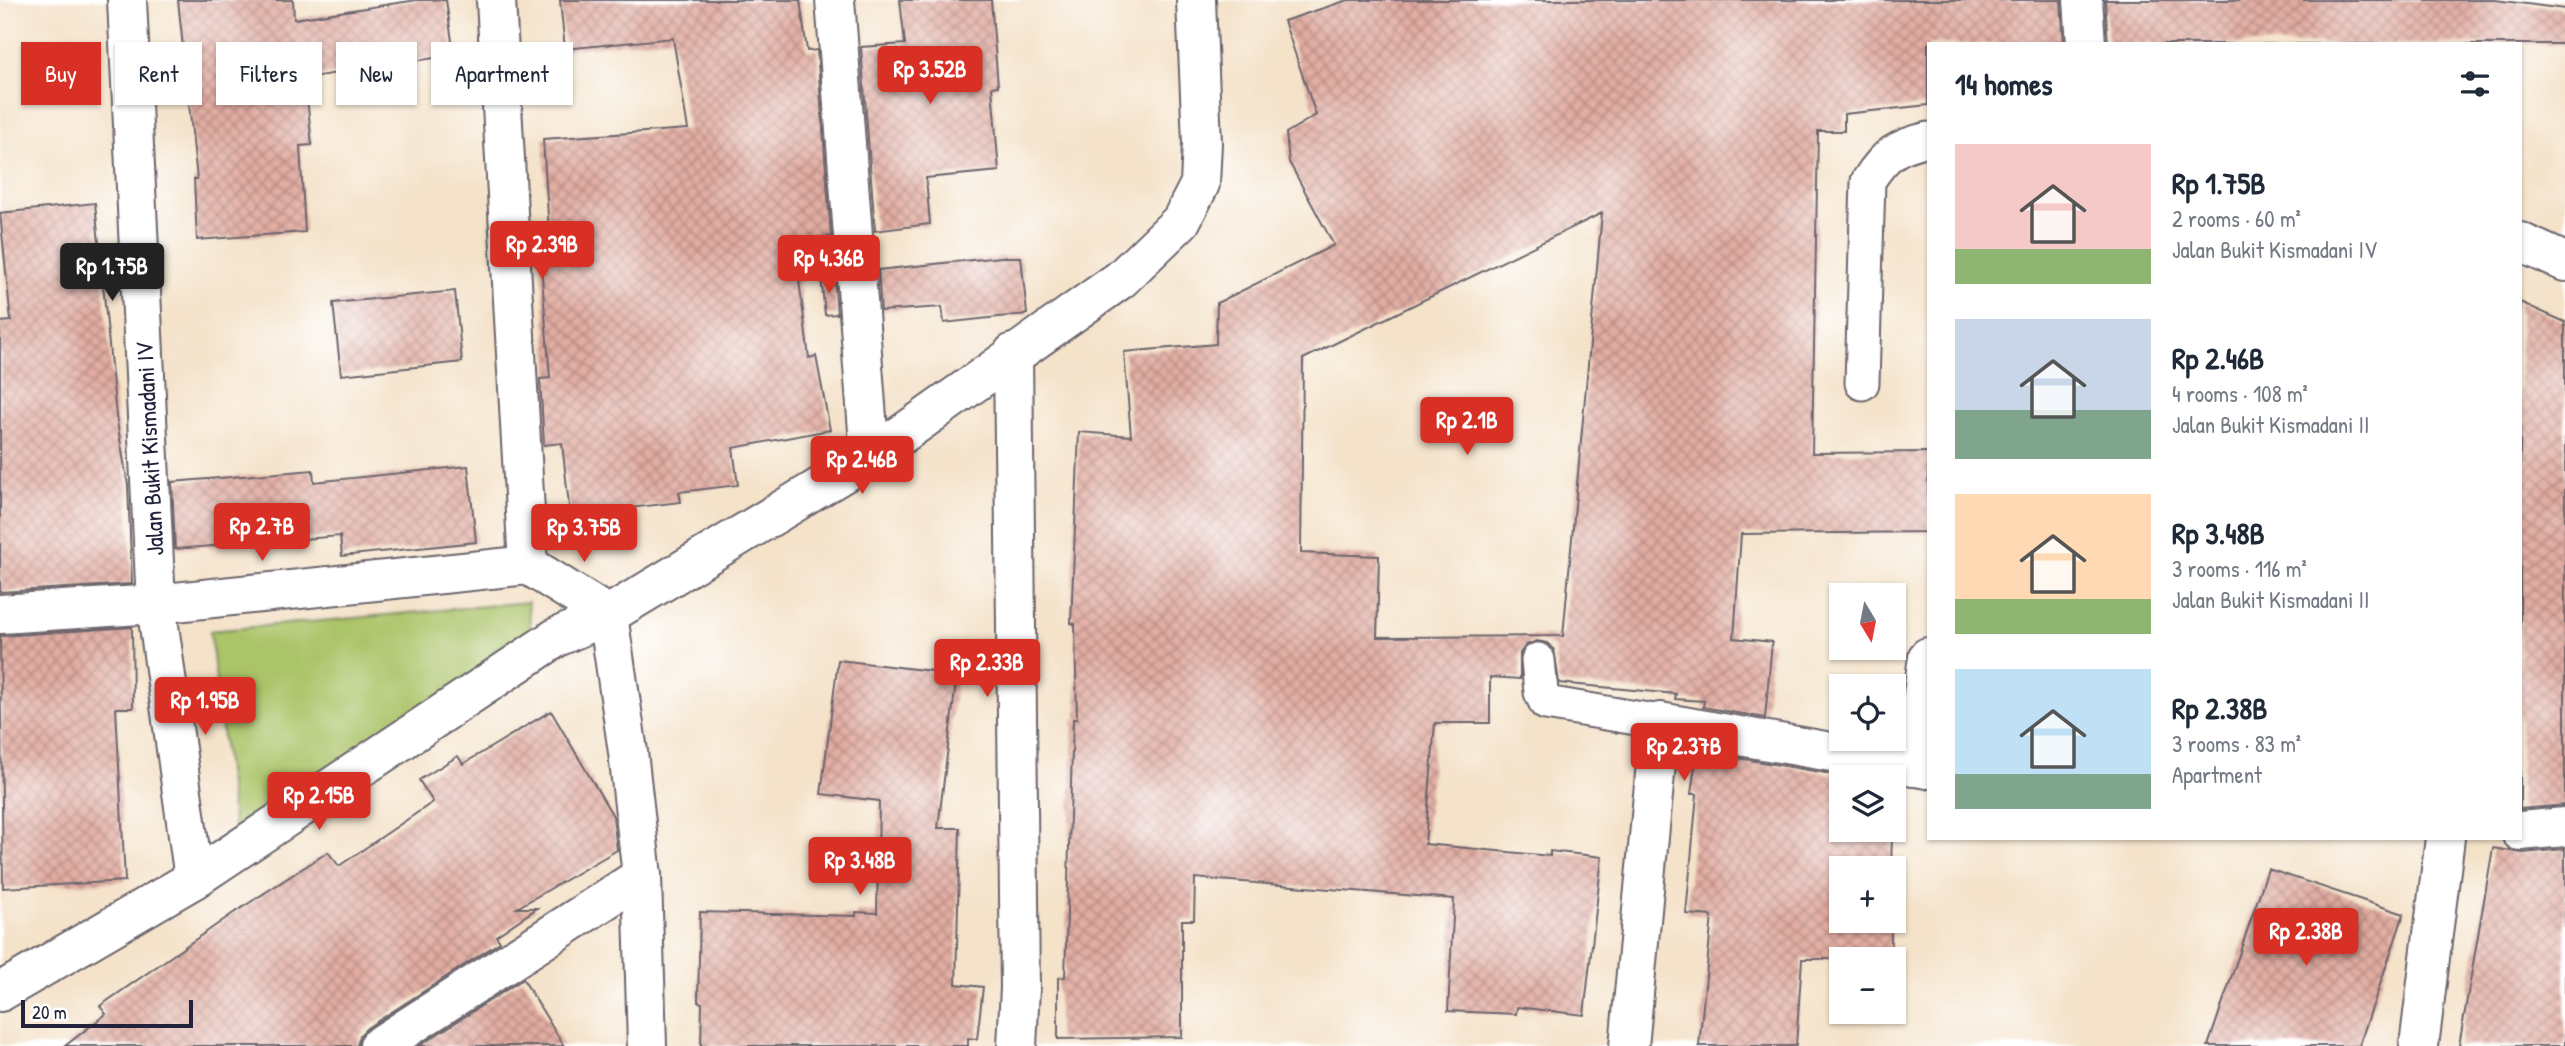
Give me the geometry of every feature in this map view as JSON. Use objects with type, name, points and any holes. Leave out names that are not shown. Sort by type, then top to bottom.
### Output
[{"type":"street","name":"Jalan Bukit Kismadani IV","points":[[127,0],[156,604],[194,879]]},
{"type":"street","points":[[496,0],[528,565]]},
{"type":"street","points":[[835,0],[870,457]]},
{"type":"street","points":[[0,992],[194,879],[557,637],[608,615],[870,457],[1013,353],[1121,279],[1181,220],[1200,184],[1202,143],[1196,0]]},
{"type":"street","points":[[2083,0],[2086,42]]},
{"type":"street","points":[[2522,244],[2565,262]]},
{"type":"street","points":[[1013,353],[1020,988],[1017,1046]]},
{"type":"street","points":[[0,614],[156,604],[528,565],[608,615],[628,752],[642,876],[647,1046]]},
{"type":"street","points":[[1629,1046],[1660,722],[1921,768],[1927,673]]},
{"type":"street","points":[[2522,831],[2565,827]]},
{"type":"street","points":[[2418,1046],[2445,840]]},
{"type":"street","points":[[379,1046],[642,876]]},
{"type":"lane","points":[[1862,383],[1868,181],[1883,158],[1910,143],[1927,139]]},
{"type":"lane","points":[[1538,660],[1541,692],[1546,703],[1660,722]]},
{"type":"green space","points":[[528,602],[532,645],[236,844],[210,631]]},
{"type":"building","points":[[178,0],[293,0],[294,19],[417,0],[446,0],[452,42],[431,42],[431,59],[417,61],[417,42],[336,42],[336,73],[322,75],[322,42],[216,42],[216,105],[308,105],[312,145],[300,146],[305,232],[197,240],[194,179],[197,179],[189,105],[202,105],[202,42],[182,42]]},
{"type":"building","points":[[560,0],[800,0],[807,51],[817,50],[831,236],[794,241],[809,358],[816,356],[830,430],[733,448],[738,485],[679,492],[681,502],[570,515],[562,443],[544,445],[540,379],[550,378],[541,264],[551,263],[543,139],[688,129],[673,38],[573,48],[573,42],[564,42]]},
{"type":"building","points":[[900,0],[991,0],[998,86],[992,87],[999,171],[926,178],[930,224],[875,231],[861,47],[905,44]]},
{"type":"building","points":[[1348,0],[2061,0],[2064,42],[1927,42],[1927,105],[1844,114],[1844,131],[1818,131],[1812,453],[1927,452],[1927,532],[1741,534],[1734,638],[1772,642],[1765,718],[1703,707],[1704,701],[1675,699],[1676,694],[1559,683],[1554,649],[1547,643],[1537,641],[1526,645],[1520,653],[1520,679],[1490,677],[1490,723],[1435,723],[1425,844],[1550,856],[1550,851],[1602,857],[1584,1015],[1517,1007],[1516,1014],[1448,1011],[1454,899],[1195,878],[1194,920],[1182,920],[1182,1037],[1058,1039],[1058,978],[1065,977],[1073,719],[1077,719],[1075,624],[1071,623],[1079,432],[1131,436],[1124,352],[1216,344],[1217,303],[1334,245],[1289,162],[1286,133],[1316,115],[1284,21]],"holes":[[[1602,213],[1563,636],[1377,637],[1379,556],[1301,553],[1303,359]]]},
{"type":"building","points":[[2105,0],[2495,0],[2565,9],[2565,44],[2108,42]]},
{"type":"building","points":[[95,203],[116,416],[128,485],[132,584],[0,592],[0,322],[11,321],[0,213]]},
{"type":"building","points":[[1021,257],[1027,314],[944,323],[942,307],[881,311],[878,270]]},
{"type":"building","points":[[834,275],[837,314],[825,315],[821,276]]},
{"type":"building","points":[[455,291],[462,362],[341,375],[333,303]]},
{"type":"building","points":[[2522,303],[2565,322],[2565,805],[2522,809]]},
{"type":"building","points":[[468,466],[476,542],[342,556],[340,536],[175,549],[172,482],[313,470],[314,482]]},
{"type":"building","points":[[132,627],[133,708],[116,708],[125,881],[3,888],[0,636]]},
{"type":"building","points":[[838,660],[957,674],[938,828],[960,828],[956,984],[983,987],[977,1039],[968,1038],[968,1046],[701,1046],[702,1003],[698,1002],[700,912],[856,916],[856,912],[877,913],[879,801],[821,794]]},
{"type":"building","points":[[551,711],[613,816],[617,850],[517,908],[537,908],[496,936],[500,942],[367,1028],[360,1035],[357,1046],[65,1046],[106,1014],[100,1006],[232,914],[328,852],[339,866],[433,802],[419,780],[458,756],[463,764]]},
{"type":"building","points":[[1697,751],[1829,774],[1829,842],[1892,842],[1891,856],[1829,856],[1829,933],[1891,933],[1891,947],[1829,947],[1829,959],[1802,959],[1796,1046],[1699,1046],[1712,916],[1686,914],[1697,794],[1691,794]]},
{"type":"building","points":[[2493,848],[2522,853],[2565,849],[2565,1046],[2459,1046]]},
{"type":"building","points":[[2268,869],[2404,914],[2359,1046],[2208,1046]]},
{"type":"building","points":[[523,979],[564,1046],[419,1046]]}]
